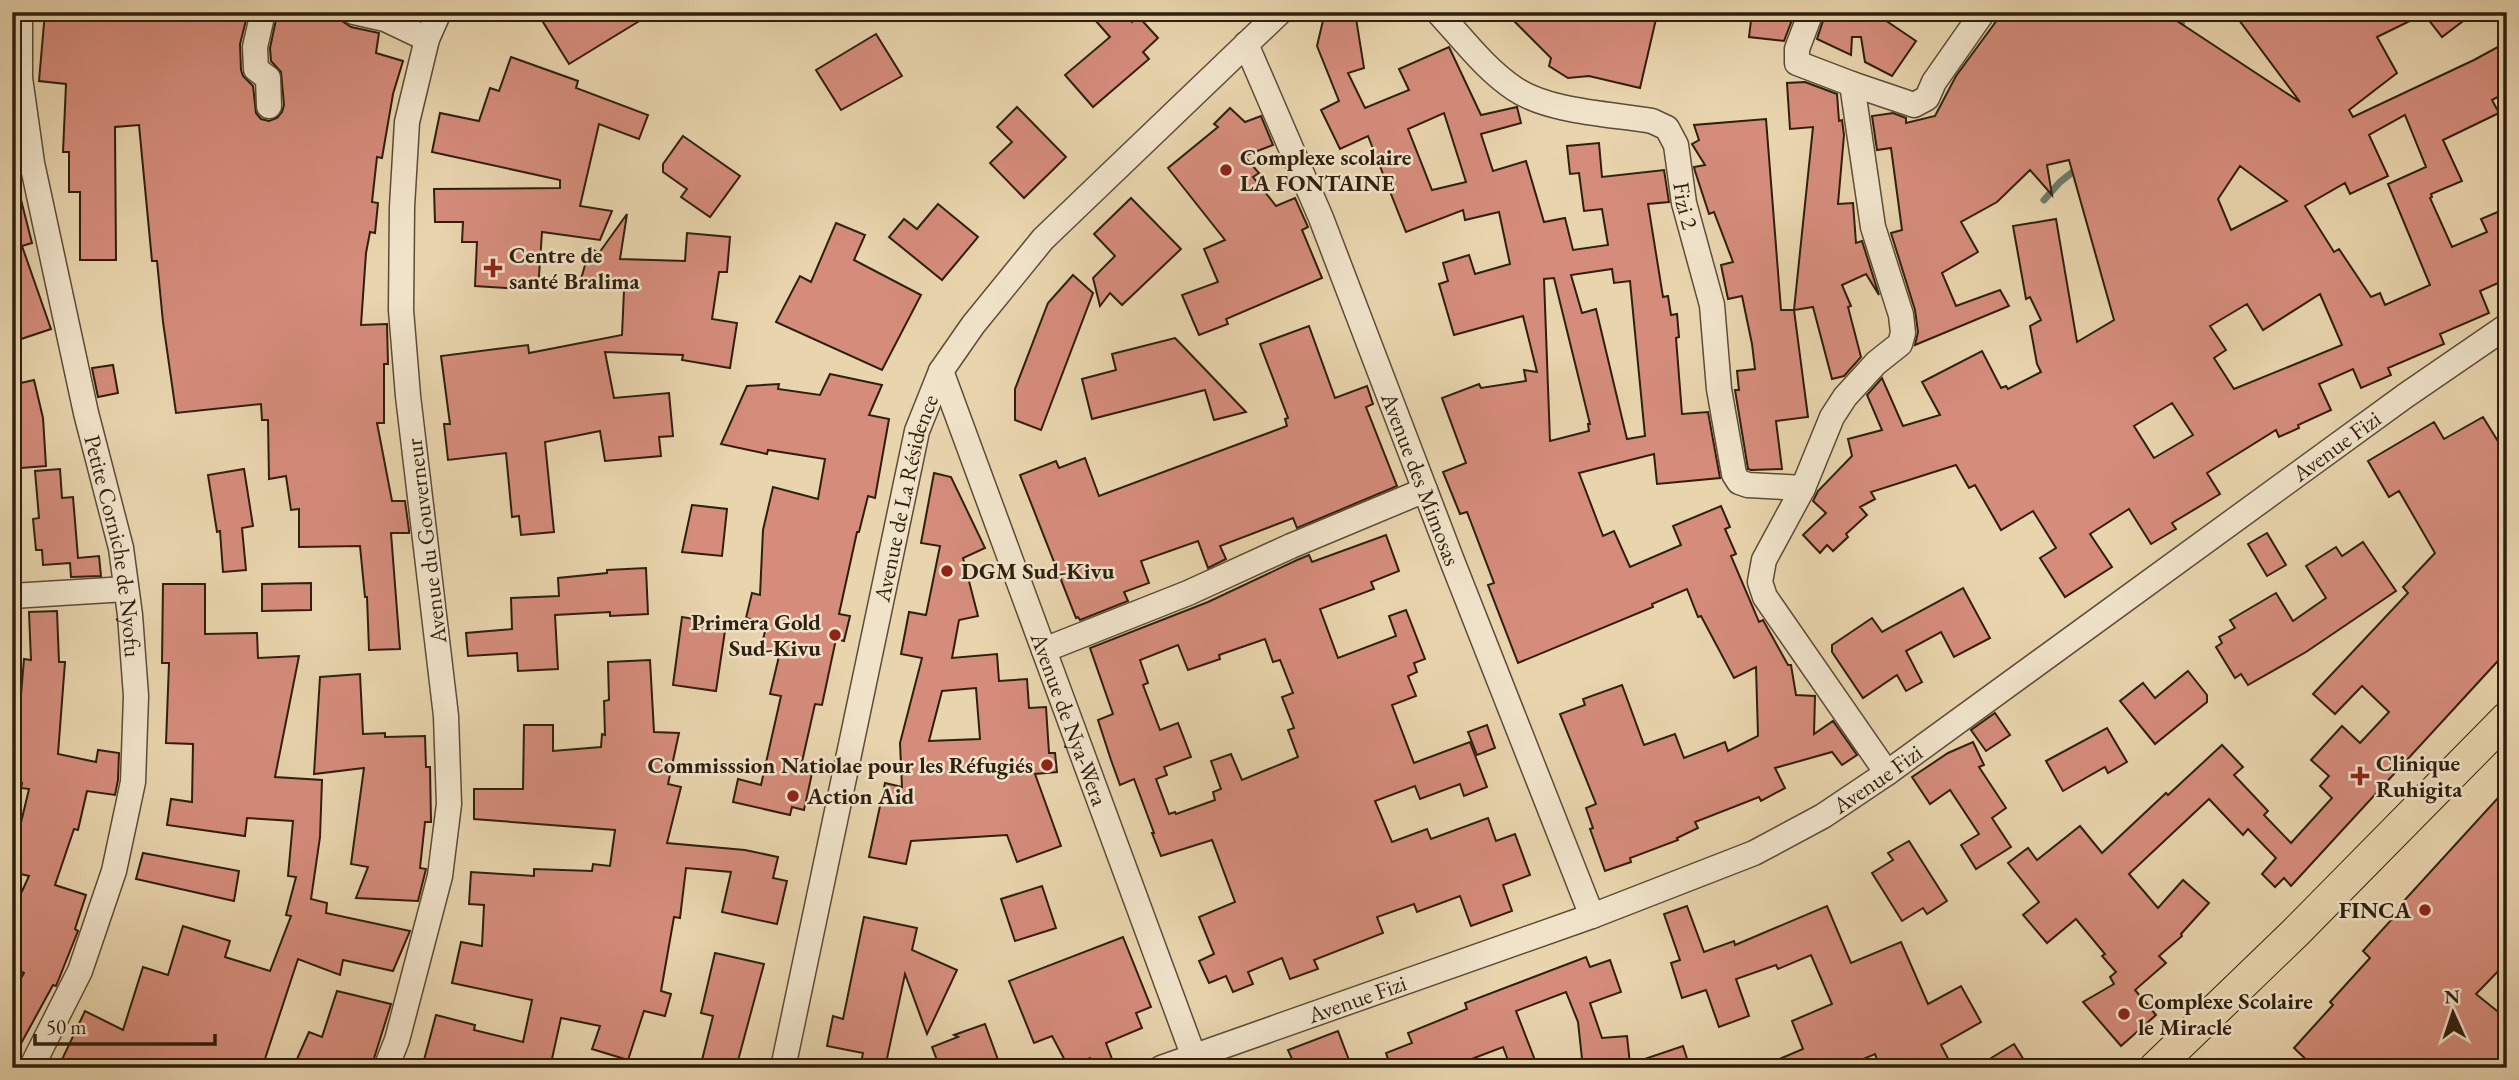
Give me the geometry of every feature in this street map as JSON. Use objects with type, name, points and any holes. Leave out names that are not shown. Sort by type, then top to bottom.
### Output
[{"type":"main road","points":[[2155,1068],[2295,933],[2507,718]]},
{"type":"street","name":"Petite Corniche de Nyofu","points":[[20,12],[20,78],[32,163],[86,412],[121,548],[136,696],[133,782],[114,872],[80,971],[31,1068]]},
{"type":"street","points":[[263,12],[255,47],[256,69],[268,78],[269,106]]},
{"type":"street","points":[[354,12],[386,19],[427,39]]},
{"type":"street","name":"Avenue du Gouverneur","points":[[386,1068],[397,1040],[440,876],[449,804],[446,716],[408,396],[401,310],[402,207],[407,122],[427,39],[439,12]]},
{"type":"street","points":[[1246,44],[1280,12]]},
{"type":"street","name":"Fizi 2","points":[[1438,12],[1485,64],[1516,90],[1552,106],[1653,121],[1667,128],[1676,145],[1684,203],[1712,305],[1718,389],[1734,474],[1739,482],[1748,485],[1802,488]]},
{"type":"street","points":[[1811,12],[1797,49],[1797,63],[1914,105],[1927,98],[1934,82],[1983,12]]},
{"type":"street","name":"Avenue de La Résidence","points":[[783,1068],[917,431],[941,371],[973,326],[1044,239],[1246,44]]},
{"type":"street","name":"Avenue des Mimosas","points":[[1246,44],[1321,218],[1592,916]]},
{"type":"street","points":[[1852,84],[1873,227],[1901,315],[1903,333],[1900,344],[1876,363],[1845,397],[1832,417],[1802,488],[1764,560],[1760,582],[1765,597],[1887,773]]},
{"type":"street","name":"Avenue Fizi","points":[[1161,1068],[1196,1062],[1592,916],[1754,853],[1823,817],[2507,326]]},
{"type":"street","name":"Avenue de Nya-Wera","points":[[941,371],[1196,1062]]},
{"type":"street","points":[[1044,650],[1188,593],[1425,490]]},
{"type":"street","points":[[12,596],[126,589]]},
{"type":"building","points":[[45,12],[248,12],[240,44],[241,70],[253,86],[256,113],[261,119],[269,121],[277,118],[284,105],[281,72],[271,61],[270,48],[277,15],[300,19],[301,14],[342,21],[351,27],[379,33],[376,53],[403,61],[393,94],[382,158],[377,157],[372,202],[378,203],[375,233],[370,232],[366,253],[361,325],[387,324],[388,364],[384,364],[384,423],[377,423],[392,501],[405,501],[409,530],[409,533],[391,533],[400,649],[369,650],[367,597],[360,546],[299,547],[299,509],[291,510],[286,476],[269,479],[268,420],[262,420],[261,404],[176,413],[157,261],[152,261],[139,125],[115,127],[116,260],[80,260],[80,192],[69,192],[69,152],[63,152],[66,84],[39,81]]},
{"type":"building","points":[[560,12],[654,12],[569,64],[543,22]]},
{"type":"building","points":[[1088,12],[1124,12],[1132,22],[1138,16],[1158,38],[1143,52],[1149,59],[1093,107],[1065,75],[1110,37]]},
{"type":"building","points":[[1325,12],[1355,12],[1364,68],[1348,73],[1365,108],[1409,90],[1399,69],[1449,47],[1481,115],[1517,107],[1521,123],[1481,134],[1493,171],[1526,161],[1544,222],[1565,218],[1573,250],[1608,245],[1602,209],[1584,211],[1579,173],[1570,174],[1567,146],[1599,143],[1602,177],[1664,170],[1669,202],[1648,204],[1663,297],[1668,296],[1671,315],[1677,314],[1679,337],[1676,338],[1682,414],[1708,412],[1720,478],[1657,484],[1654,454],[1579,473],[1603,536],[1614,531],[1630,567],[1681,545],[1673,526],[1721,506],[1730,527],[1725,529],[1736,554],[1731,556],[1759,622],[1763,620],[1788,665],[1791,665],[1796,695],[1815,696],[1814,734],[1833,721],[1857,755],[1842,765],[1832,752],[1775,768],[1785,788],[1761,801],[1759,797],[1695,822],[1698,828],[1677,838],[1678,840],[1630,858],[1631,862],[1605,871],[1590,829],[1593,828],[1586,808],[1596,804],[1560,714],[1585,705],[1583,699],[1622,685],[1644,745],[1675,734],[1684,758],[1725,742],[1728,751],[1758,736],[1756,667],[1734,678],[1701,616],[1698,617],[1687,589],[1652,604],[1653,607],[1518,663],[1488,585],[1494,583],[1467,512],[1460,514],[1443,472],[1466,463],[1442,398],[1479,384],[1481,388],[1526,381],[1524,370],[1537,372],[1523,316],[1454,335],[1439,284],[1448,281],[1443,263],[1469,255],[1475,274],[1510,264],[1499,212],[1465,220],[1463,210],[1406,232],[1368,136],[1340,149],[1321,110],[1339,101],[1317,46]],"holes":[[[1444,113],[1466,182],[1432,190],[1408,129]],[[1612,269],[1614,283],[1630,281],[1645,436],[1627,439],[1596,309],[1582,313],[1571,275]],[[1554,278],[1590,424],[1589,431],[1550,441],[1544,279]]]},
{"type":"building","points":[[1505,12],[1628,12],[1656,19],[1640,88],[1589,76],[1568,78],[1549,66],[1551,58]]},
{"type":"building","points":[[1752,12],[1795,12],[1784,41],[1749,37]]},
{"type":"building","points":[[1826,12],[1873,12],[1916,41],[1892,76],[1865,62],[1861,37],[1852,37],[1851,55],[1817,39]]},
{"type":"building","points":[[2003,12],[2178,12],[2174,19],[2300,102],[2233,12],[2475,12],[2442,37],[2424,14],[2377,37],[2397,73],[2349,110],[2353,117],[2507,42],[2507,92],[2492,100],[2499,113],[2443,140],[2462,181],[2431,194],[2430,198],[2452,247],[2487,232],[2481,219],[2507,208],[2507,279],[2480,291],[2489,313],[2440,334],[2444,344],[2388,368],[2391,375],[2361,388],[2353,369],[2319,384],[2331,410],[2279,437],[2276,430],[2207,473],[2220,494],[2172,523],[2176,529],[2151,544],[2129,509],[2090,534],[2112,567],[2065,597],[2040,558],[2056,548],[2033,511],[2001,530],[1975,485],[1969,488],[1956,465],[1871,492],[1875,499],[1860,507],[1867,515],[1846,534],[1848,537],[1833,551],[1827,545],[1820,553],[1803,535],[1826,513],[1813,501],[1818,491],[1852,456],[1848,439],[1882,430],[1867,395],[1882,378],[1903,426],[1940,415],[1922,382],[1982,351],[2001,388],[2006,386],[2008,389],[2041,372],[2030,326],[2041,320],[2030,297],[2026,299],[2013,226],[2056,219],[2077,342],[2114,320],[2069,160],[2047,165],[2052,195],[2030,170],[1997,202],[1961,222],[1978,252],[1942,273],[1956,306],[2000,290],[2009,306],[1915,345],[1918,332],[1915,310],[1891,233],[1902,230],[1891,148],[1877,150],[1872,116],[1893,113],[1906,118],[1906,123],[1935,116],[1956,76]],"holes":[[[2405,115],[2426,167],[2388,184],[2430,285],[2385,305],[2380,293],[2371,297],[2339,249],[2334,252],[2305,206],[2345,183],[2350,194],[2388,176],[2369,135]],[[2240,166],[2287,201],[2231,230],[2218,199]],[[2320,294],[2342,345],[2234,389],[2214,358],[2226,350],[2210,326],[2247,304],[2263,330]],[[2172,403],[2193,435],[2154,458],[2134,426]]]},
{"type":"building","points":[[876,34],[902,76],[841,110],[816,70]]},
{"type":"building","points":[[511,57],[578,81],[576,88],[648,115],[639,139],[599,124],[580,206],[612,211],[600,240],[542,232],[538,290],[475,286],[477,242],[462,242],[463,222],[435,222],[434,189],[560,188],[560,180],[432,152],[440,113],[479,121],[490,88],[499,91]]},
{"type":"building","points":[[1805,82],[1837,94],[1839,121],[1842,120],[1844,135],[1838,204],[1853,203],[1856,243],[1862,241],[1879,295],[1866,274],[1842,285],[1851,306],[1848,307],[1861,357],[1844,376],[1832,379],[1813,307],[1794,310],[1813,127],[1790,129],[1787,83]]},
{"type":"building","points":[[1017,107],[1066,157],[1024,198],[990,163],[1012,142],[997,127]]},
{"type":"building","points":[[1230,108],[1245,122],[1261,116],[1273,145],[1244,156],[1259,173],[1253,177],[1276,206],[1295,198],[1308,227],[1302,230],[1322,278],[1226,319],[1228,324],[1199,335],[1182,295],[1218,282],[1204,249],[1225,240],[1168,168],[1218,127],[1214,124]]},
{"type":"building","points":[[1766,119],[1781,310],[1794,310],[1808,417],[1776,421],[1782,469],[1751,470],[1748,469],[1735,390],[1739,390],[1737,371],[1755,369],[1752,344],[1742,296],[1728,299],[1721,265],[1733,262],[1714,212],[1709,214],[1695,171],[1694,167],[1705,165],[1692,144],[1699,140],[1694,125]]},
{"type":"building","points":[[683,136],[740,176],[710,217],[681,197],[687,189],[663,172],[663,164]]},
{"type":"building","points":[[19,192],[32,243],[22,246],[51,329],[12,342],[12,193]]},
{"type":"building","points":[[1131,198],[1181,249],[1122,305],[1110,293],[1100,306],[1093,278],[1115,256],[1094,234]]},
{"type":"building","points":[[938,204],[978,237],[942,280],[889,237],[904,219],[917,229]]},
{"type":"building","points":[[627,214],[620,259],[685,261],[687,233],[730,237],[727,272],[719,272],[712,319],[737,323],[730,368],[682,360],[683,355],[605,352],[614,398],[669,393],[673,436],[659,437],[661,456],[605,461],[600,431],[545,442],[554,532],[521,535],[519,516],[512,517],[506,453],[448,460],[444,424],[450,424],[441,356],[528,345],[529,353],[622,335],[624,290],[581,279],[590,248],[599,253]]},
{"type":"building","points":[[836,223],[865,235],[854,260],[921,295],[882,370],[776,322],[800,276],[811,282]]},
{"type":"building","points":[[1073,275],[1093,293],[1041,430],[1015,420],[1015,389],[1048,303]]},
{"type":"building","points":[[1309,326],[1335,398],[1367,386],[1373,404],[1366,407],[1397,486],[1297,528],[1293,518],[1220,546],[1226,559],[1208,568],[1198,541],[1141,561],[1149,583],[1124,592],[1128,601],[1080,620],[1076,618],[1020,475],[1056,461],[1059,468],[1085,458],[1099,496],[1287,426],[1285,419],[1288,418],[1260,344]]},
{"type":"building","points":[[1175,338],[1246,412],[1214,420],[1205,390],[1092,419],[1082,379],[1116,370],[1112,354]]},
{"type":"building","points":[[113,365],[118,393],[98,397],[92,368]]},
{"type":"building","points":[[830,374],[882,385],[869,415],[889,419],[875,498],[868,496],[839,614],[850,616],[844,641],[836,639],[822,705],[815,704],[802,762],[814,764],[804,810],[792,807],[790,815],[733,802],[738,779],[761,785],[781,696],[770,694],[780,652],[761,648],[767,623],[746,618],[752,593],[760,595],[763,530],[773,487],[818,499],[825,459],[768,450],[767,454],[721,444],[747,386],[779,384],[778,389],[820,395]]},
{"type":"building","points":[[34,380],[43,418],[46,466],[21,468],[18,432],[12,433],[12,385]]},
{"type":"building","points":[[2483,417],[2507,456],[2507,651],[2291,886],[2284,878],[2275,887],[2262,874],[2276,858],[2248,829],[2243,835],[2209,799],[2129,874],[2158,908],[2183,880],[2209,903],[2182,936],[2159,956],[2166,963],[2135,990],[2156,1015],[2121,1046],[2083,1002],[2114,984],[2110,977],[2116,972],[2102,956],[2105,954],[2076,919],[2047,943],[2023,915],[2039,902],[2008,863],[2028,848],[2037,860],[2080,826],[2102,853],[2222,745],[2243,767],[2234,775],[2268,811],[2264,815],[2291,843],[2332,798],[2320,786],[2329,776],[2311,760],[2342,726],[2360,743],[2389,712],[2362,686],[2335,714],[2313,694],[2408,593],[2403,587],[2435,553],[2399,491],[2389,497],[2368,461],[2434,422],[2444,439]]},
{"type":"building","points":[[60,469],[62,498],[73,497],[78,558],[99,556],[101,576],[71,577],[70,563],[43,565],[42,550],[36,550],[33,519],[39,518],[35,471]]},
{"type":"building","points":[[244,469],[253,526],[242,528],[246,570],[223,572],[220,531],[217,532],[208,475]]},
{"type":"building","points":[[934,473],[951,477],[985,548],[963,558],[978,616],[959,620],[952,658],[997,654],[999,681],[1027,679],[1029,708],[1046,707],[1049,753],[1055,753],[1057,772],[1035,774],[1061,846],[1017,862],[1007,835],[911,841],[906,864],[869,857],[885,783],[902,787],[900,743],[922,658],[901,654],[909,612],[926,615],[940,546],[921,543]],"holes":[[[976,688],[980,739],[929,741],[942,691]]]},
{"type":"building","points":[[692,505],[727,509],[722,556],[682,552]]},
{"type":"building","points":[[2267,533],[2286,565],[2267,576],[2248,544]]},
{"type":"building","points":[[1386,535],[1399,571],[1371,582],[1374,589],[1320,609],[1338,658],[1396,636],[1389,616],[1406,610],[1425,659],[1414,663],[1417,672],[1408,676],[1416,696],[1392,705],[1414,763],[1470,742],[1487,787],[1464,796],[1460,784],[1420,799],[1415,786],[1375,801],[1392,842],[1427,829],[1431,839],[1488,818],[1496,841],[1515,834],[1530,875],[1503,885],[1512,911],[1471,926],[1460,896],[1417,912],[1414,904],[1377,917],[1383,933],[1314,960],[1318,969],[1290,979],[1282,958],[1248,972],[1253,984],[1233,992],[1226,976],[1209,983],[1199,961],[1214,954],[1199,917],[1235,902],[1212,840],[1161,856],[1134,779],[1120,785],[1111,760],[1098,720],[1113,714],[1090,648],[1208,602],[1309,555],[1312,562]],"holes":[[[1265,639],[1273,662],[1280,660],[1293,693],[1282,697],[1294,728],[1288,730],[1298,757],[1242,780],[1231,754],[1211,761],[1221,789],[1213,792],[1215,800],[1169,814],[1156,779],[1167,775],[1164,767],[1191,757],[1178,723],[1160,730],[1143,685],[1148,683],[1140,660],[1178,645],[1188,670],[1220,659],[1219,655]]]},
{"type":"building","points":[[2363,542],[2396,591],[2306,652],[2248,685],[2241,674],[2235,678],[2216,647],[2222,643],[2219,637],[2235,628],[2230,620],[2276,593],[2293,621],[2326,598],[2306,566],[2336,547],[2342,556]]},
{"type":"building","points":[[646,568],[648,614],[610,616],[610,612],[555,615],[558,669],[518,671],[517,653],[468,656],[466,633],[512,629],[511,598],[559,596],[558,578],[607,573],[607,570]]},
{"type":"building","points":[[311,583],[311,610],[262,611],[262,584]]},
{"type":"building","points":[[163,584],[205,584],[205,634],[257,633],[258,658],[299,656],[275,777],[322,780],[320,837],[311,899],[327,903],[326,913],[410,931],[393,971],[343,960],[340,975],[298,959],[262,1068],[127,1068],[111,1060],[108,1068],[58,1068],[85,1011],[123,1030],[143,967],[168,975],[183,926],[230,941],[225,957],[270,971],[291,916],[286,915],[296,877],[288,876],[293,821],[247,818],[245,836],[167,825],[171,799],[192,802],[193,744],[166,743],[169,663],[162,663]]},
{"type":"building","points":[[1963,588],[1990,638],[1954,657],[1941,632],[1906,651],[1922,682],[1906,691],[1897,675],[1863,698],[1832,652],[1832,645],[1872,618],[1882,632]]},
{"type":"building","points":[[57,611],[59,662],[65,662],[58,754],[96,762],[98,750],[119,753],[118,780],[115,795],[87,791],[78,830],[74,829],[55,885],[86,895],[75,929],[78,931],[56,986],[53,985],[12,1060],[12,994],[24,973],[12,967],[12,913],[29,876],[12,872],[12,833],[18,835],[29,789],[21,788],[22,783],[12,782],[12,754],[16,755],[24,659],[31,660],[29,612]]},
{"type":"building","points":[[682,617],[726,624],[716,691],[673,685]]},
{"type":"building","points":[[650,660],[654,732],[679,733],[668,784],[681,787],[667,843],[745,850],[778,857],[773,878],[787,881],[777,924],[722,912],[731,872],[686,868],[680,918],[674,917],[661,991],[671,994],[665,1016],[644,1011],[628,1060],[592,1049],[600,1026],[561,1018],[550,1068],[453,1068],[424,1060],[436,1015],[475,1025],[474,1030],[523,1042],[532,1000],[452,983],[461,942],[482,946],[484,905],[469,904],[471,872],[534,876],[534,869],[592,871],[593,864],[610,866],[615,830],[474,819],[474,789],[523,789],[524,725],[553,725],[553,751],[601,747],[602,734],[605,735],[604,701],[609,700],[608,662]]},
{"type":"building","points":[[2188,671],[2207,695],[2207,702],[2155,744],[2120,701],[2143,683],[2155,698]]},
{"type":"building","points":[[360,674],[363,734],[385,733],[385,737],[425,736],[426,767],[430,767],[431,822],[425,822],[420,868],[426,869],[418,901],[356,898],[368,867],[351,864],[364,768],[314,774],[320,677]]},
{"type":"building","points":[[1995,713],[2010,735],[1986,751],[1971,730]]},
{"type":"building","points":[[1487,725],[1495,748],[1477,755],[1468,732]]},
{"type":"building","points":[[2107,728],[2127,762],[2108,773],[2105,767],[2063,791],[2046,761]]},
{"type":"building","points":[[1973,742],[1984,765],[1979,767],[2006,808],[1992,818],[2011,847],[1976,869],[1961,845],[1979,834],[1950,790],[1930,804],[1912,777],[1948,753]]},
{"type":"building","points":[[2507,788],[2507,962],[2476,994],[2507,1019],[2507,1058],[2498,1068],[2315,1068],[2294,1048],[2333,1005],[2330,1002],[2370,958],[2363,951],[2403,907],[2401,904]]},
{"type":"building","points":[[1909,841],[1947,901],[1927,914],[1923,908],[1902,921],[1872,873],[1893,860],[1888,853]]},
{"type":"building","points":[[143,853],[239,871],[234,901],[136,879]]},
{"type":"building","points":[[1042,886],[1056,928],[1015,941],[1001,899]]},
{"type":"building","points":[[1687,906],[1704,952],[1734,941],[1735,945],[1827,906],[1851,963],[1901,942],[1928,1004],[1961,986],[1981,1022],[1941,1045],[1953,1068],[1880,1068],[1875,1054],[1842,1068],[1758,1068],[1803,1049],[1792,1021],[1832,1004],[1811,955],[1778,969],[1776,965],[1736,979],[1749,1016],[1719,1027],[1706,990],[1682,998],[1671,963],[1680,960],[1664,914]]},
{"type":"building","points":[[864,917],[917,928],[912,950],[957,970],[927,1034],[905,974],[885,1068],[860,1068],[863,1053],[827,1046],[833,1016],[843,1019]]},
{"type":"building","points":[[1123,937],[1151,1007],[1136,1013],[1142,1028],[1106,1043],[1112,1059],[1094,1067],[1090,1058],[1069,1068],[1052,1036],[1034,1043],[1009,981]]},
{"type":"building","points":[[715,953],[764,964],[736,1068],[700,1068],[713,1016],[701,1013]]},
{"type":"building","points":[[1586,957],[1590,967],[1610,960],[1621,992],[1590,1003],[1602,1038],[1627,1036],[1630,1064],[1683,1046],[1690,1068],[1583,1068],[1578,1022],[1566,992],[1516,1011],[1538,1068],[1511,1068],[1503,1047],[1448,1068],[1391,1068],[1386,1053],[1412,1043],[1408,1033],[1467,1009],[1465,1003]]},
{"type":"building","points":[[337,991],[391,1004],[371,1068],[293,1068],[309,1032],[322,1037]]},
{"type":"building","points":[[985,1024],[1001,1068],[940,1068],[932,1047],[958,1037],[954,1035]]},
{"type":"building","points":[[1338,1031],[1352,1068],[1296,1068],[1288,1050]]},
{"type":"building","points":[[2014,1044],[2029,1068],[1975,1068]]},
{"type":"waterway","points":[[2180,32],[2183,12]]},
{"type":"waterway","points":[[2044,200],[2060,182],[2079,167]]},
{"type":"place","name":"Complexe scolaire LA FONTAINE","points":[[1226,170]]},
{"type":"place","name":"Centre de santé Bralima","points":[[493,268]]},
{"type":"place","name":"DGM Sud-Kivu","points":[[947,571]]},
{"type":"place","name":"Primera Gold Sud-Kivu","points":[[835,635]]},
{"type":"place","name":"Commisssion Natiolae pour les Réfugiés","points":[[1047,765]]},
{"type":"place","name":"Clinique Ruhigita","points":[[2360,776]]},
{"type":"place","name":"Action Aid","points":[[793,796]]},
{"type":"place","name":"FINCA","points":[[2425,910]]},
{"type":"place","name":"Complexe Scolaire le Miracle","points":[[2124,1014]]}]
